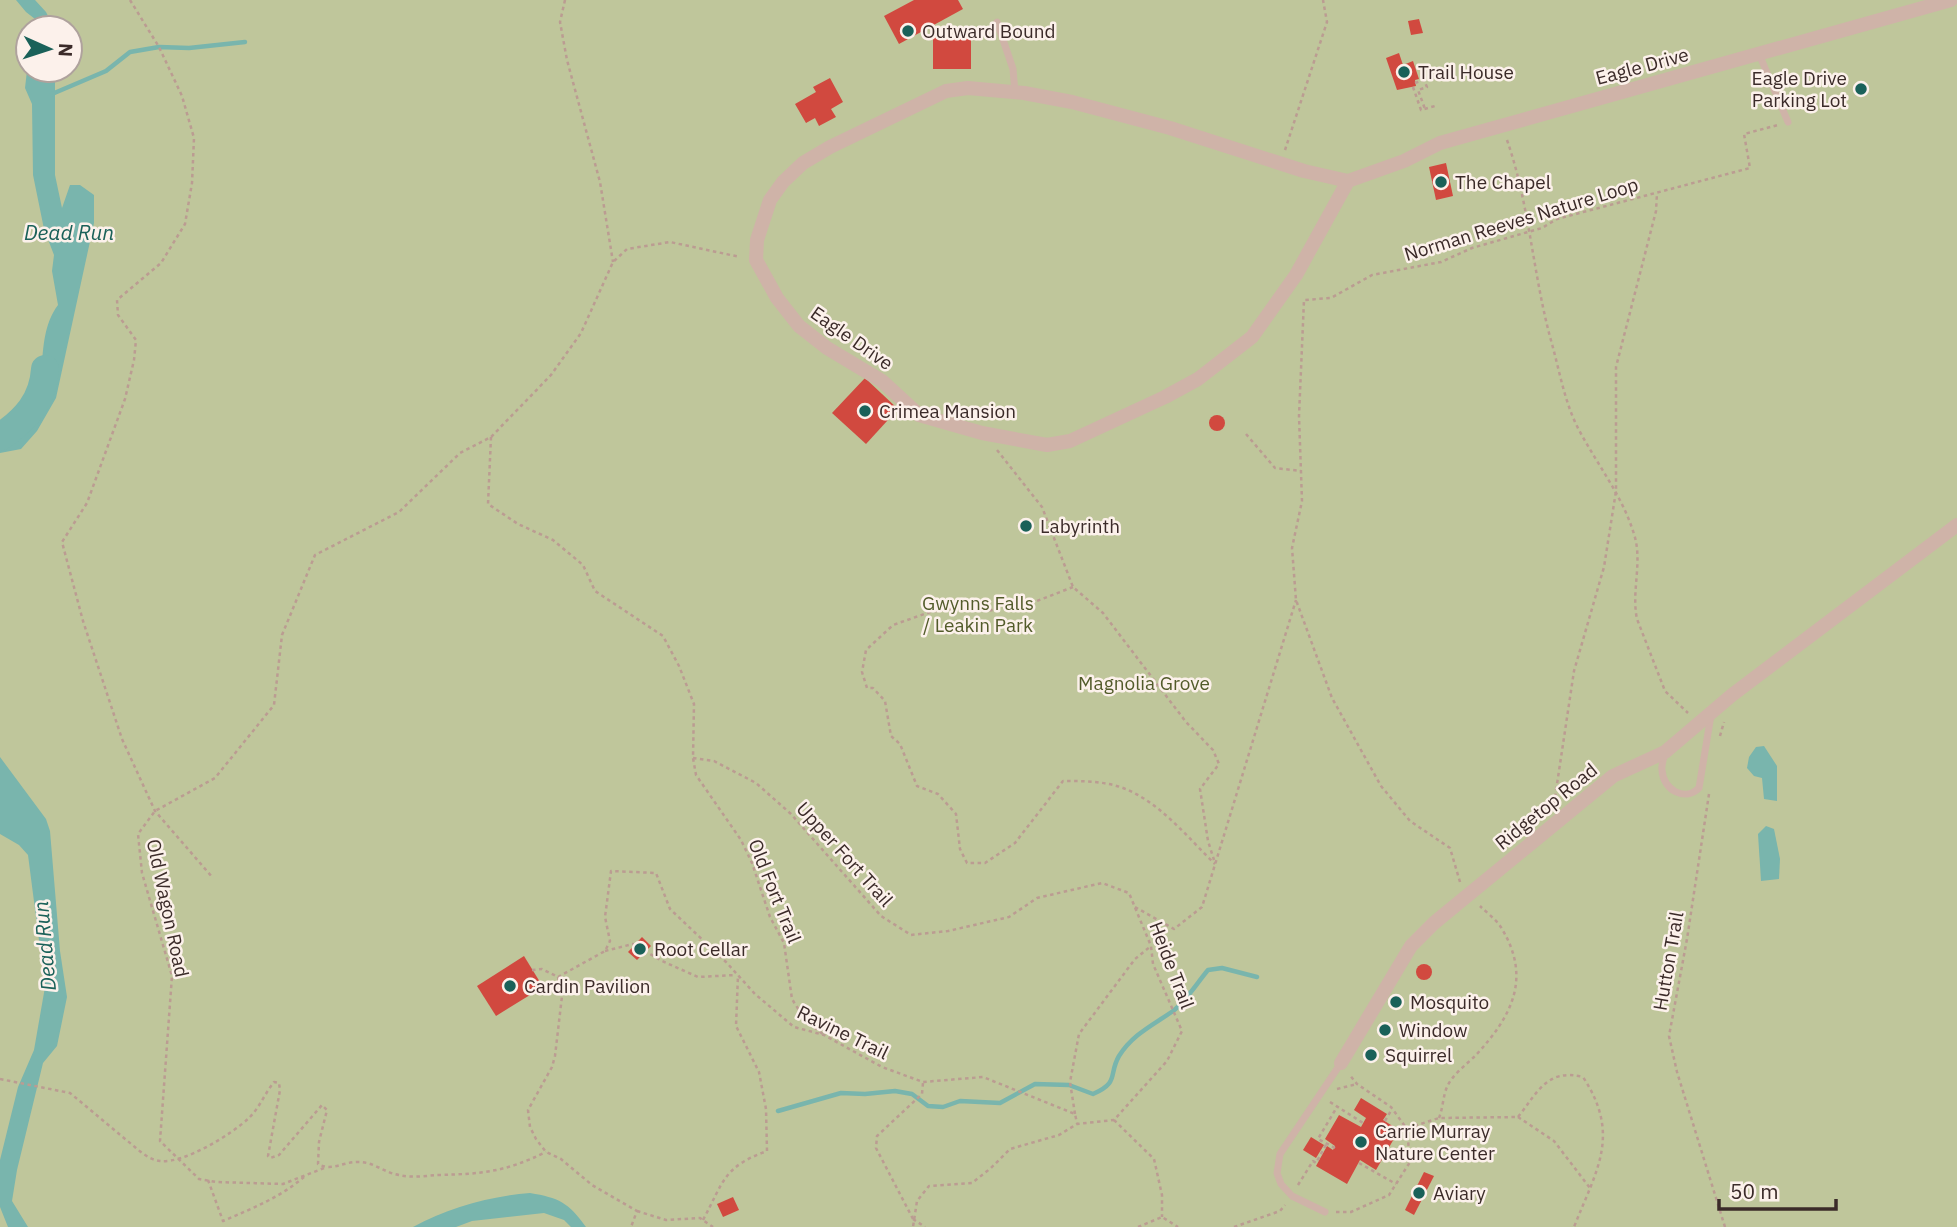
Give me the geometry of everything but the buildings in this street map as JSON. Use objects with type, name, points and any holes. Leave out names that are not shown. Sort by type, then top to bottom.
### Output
[{"type":"street","name":"Eagle Drive","points":[[756,260],[777,298],[799,326],[827,348],[882,381],[919,415],[982,433],[1047,445],[1070,441],[1198,379],[1252,337],[1275,309],[1348,181],[1404,161],[1432,146],[1497,126],[1951,0]]},
{"type":"street","points":[[756,260],[757,240],[770,200],[783,182],[803,163],[830,147],[946,91],[968,88],[1015,92],[1072,102],[1348,181]]},
{"type":"street","name":"Ridgetop Road","points":[[1341,1063],[1411,946],[1468,894],[1613,776],[1665,752],[1699,724],[1718,717],[1957,525]]},
{"type":"lane","points":[[997,22],[1013,69],[1015,92]]},
{"type":"lane","points":[[1759,54],[1788,122]]},
{"type":"lane","points":[[1665,752],[1662,771],[1666,784],[1685,796],[1693,794],[1699,788],[1718,717]]},
{"type":"lane","points":[[1325,1212],[1292,1196],[1281,1184],[1277,1173],[1280,1154],[1341,1063]]},
{"type":"path","points":[[130,0],[159,47],[182,96],[194,138],[186,224],[161,263],[117,300],[118,315],[136,340],[134,360],[125,399],[87,503],[62,542],[83,621],[122,739],[155,811],[213,878]]},
{"type":"path","points":[[565,0],[560,22],[567,60],[600,182],[613,262]]},
{"type":"path","points":[[1281,163],[1328,22],[1323,0]]},
{"type":"path","points":[[1425,109],[1418,90],[1427,87],[1424,80],[1414,85],[1421,110],[1425,109],[1435,106]]},
{"type":"path","points":[[1657,192],[1750,168],[1744,134],[1788,122]]},
{"type":"path","points":[[1497,126],[1504,133],[1515,162],[1536,276],[1570,411],[1625,508],[1635,537],[1638,559],[1634,607],[1637,619],[1665,691],[1699,724]]},
{"type":"path","name":"Norman Reeves Nature Loop","points":[[1468,894],[1459,880],[1450,848],[1410,821],[1381,786],[1332,698],[1296,600],[1292,548],[1302,501],[1299,416],[1304,300],[1331,298],[1372,275],[1441,262],[1472,248],[1542,228],[1558,219],[1657,192],[1656,211],[1616,368],[1616,491],[1604,567],[1574,671],[1550,827]]},
{"type":"path","points":[[613,262],[627,250],[670,242],[756,260]]},
{"type":"path","name":"Old Wagon Road","points":[[208,1181],[199,1179],[160,1140],[172,976],[142,873],[138,834],[155,811],[215,778],[274,705],[282,635],[315,555],[399,512],[460,453],[491,437],[551,375],[582,333],[613,262]]},
{"type":"path","points":[[982,433],[1042,507],[1073,587],[1103,613],[1186,722],[1213,750],[1219,764],[1199,789],[1215,864]]},
{"type":"path","points":[[1246,434],[1275,468],[1301,471]]},
{"type":"path","name":"Old Fort Trail","points":[[491,437],[488,504],[518,524],[553,540],[583,565],[595,591],[663,636],[679,666],[694,704],[693,758],[696,775],[741,839],[752,863],[770,917],[784,943],[792,999],[805,1020],[824,1035]]},
{"type":"path","points":[[1073,587],[1029,604],[986,611],[961,607],[930,612],[893,625],[866,650],[862,672],[867,688],[873,688],[885,701],[891,736],[900,744],[917,786],[938,794],[956,814],[960,849],[967,863],[985,863],[1015,843],[1063,781],[1093,781],[1124,788],[1162,811],[1215,864]]},
{"type":"path","name":"Heide Trail","points":[[1135,907],[1174,929],[1202,908],[1296,600]]},
{"type":"path","points":[[1718,717],[1718,745]]},
{"type":"path","name":"Upper Fort Trail","points":[[693,758],[714,761],[757,783],[791,814],[881,916],[911,935],[948,931],[1009,917],[1037,898],[1102,883],[1129,893],[1135,907]]},
{"type":"path","name":"Hutton Trail","points":[[1709,794],[1670,1036],[1677,1072],[1725,1227]]},
{"type":"path","name":"Ravine Trail","points":[[605,951],[610,941],[604,917],[611,871],[656,873],[670,909],[755,994],[794,1027],[824,1035],[881,1067],[923,1082],[983,1077],[1075,1114]]},
{"type":"path","points":[[1439,1118],[1447,1086],[1498,1030],[1514,997],[1517,974],[1513,950],[1501,926],[1468,894]]},
{"type":"path","name":"Heide Trail","points":[[1114,1121],[1167,1061],[1182,1031],[1153,964],[1151,946],[1135,907]]},
{"type":"path","points":[[558,977],[605,951],[633,944],[698,977],[738,975],[736,1026],[759,1072],[766,1109],[767,1151],[746,1159],[729,1170],[703,1220]]},
{"type":"path","points":[[1077,1124],[1070,1082],[1079,1034],[1135,959],[1151,946]]},
{"type":"path","points":[[532,970],[542,969],[558,977]]},
{"type":"path","points":[[558,977],[562,996],[552,1067],[528,1110],[530,1127],[536,1139],[546,1152],[561,1159],[592,1185],[637,1211],[666,1220],[700,1218],[713,1227]]},
{"type":"path","points":[[1325,1212],[1350,1212],[1389,1195],[1410,1162],[1407,1129],[1392,1109],[1357,1084],[1341,1063]]},
{"type":"path","points":[[1518,1117],[1553,1076],[1569,1073],[1583,1077],[1596,1097],[1604,1128],[1601,1163],[1574,1227]]},
{"type":"path","points":[[0,1079],[70,1093],[147,1156],[159,1161],[178,1158],[209,1145],[248,1119],[274,1082],[279,1083],[268,1156],[273,1159],[279,1155],[323,1105],[327,1110],[317,1156],[318,1164],[324,1168]]},
{"type":"path","points":[[923,1082],[922,1094],[877,1136],[876,1148],[913,1219],[925,1227]]},
{"type":"path","points":[[1319,1096],[1357,1084]]},
{"type":"path","points":[[1319,1096],[1363,1123]]},
{"type":"path","points":[[1335,1148],[1318,1139],[1337,1107]]},
{"type":"path","points":[[1385,1121],[1392,1109]]},
{"type":"path","points":[[1407,1129],[1439,1118],[1518,1117],[1554,1142],[1590,1188]]},
{"type":"path","points":[[913,1227],[917,1201],[929,1186],[972,1183],[1010,1149],[1059,1135],[1077,1124],[1114,1121],[1154,1159],[1162,1195],[1162,1217]]},
{"type":"path","points":[[1234,1227],[1280,1211],[1313,1161],[1316,1163],[1327,1143]]},
{"type":"path","points":[[223,1227],[208,1181],[283,1184],[324,1168],[361,1162],[373,1164],[386,1173],[404,1176],[482,1174],[522,1164],[546,1152]]},
{"type":"path","points":[[1359,1163],[1395,1184]]},
{"type":"path","points":[[223,1221],[265,1204],[286,1192],[307,1174]]},
{"type":"path","points":[[631,1227],[637,1211]]},
{"type":"path","points":[[1138,1227],[1162,1217]]},
{"type":"path","points":[[1162,1217],[1178,1227]]},
{"type":"green space","name":"Gwynns Falls / Leakin Park","points":[[0,0],[1957,0],[1957,1227],[0,1227]]},
{"type":"water","points":[[16,0],[35,0],[47,14],[29,14]]},
{"type":"water","name":"Dead Run","points":[[25,84],[55,84],[55,175],[62,208],[70,185],[80,185],[94,195],[94,223],[56,398],[37,431],[21,449],[0,453],[0,440],[19,429],[30,417],[36,403],[45,336],[58,305],[52,271],[54,255],[44,229],[33,175],[32,104]]},
{"type":"water","points":[[1764,746],[1777,766],[1777,801],[1764,799],[1762,778],[1754,776],[1747,768],[1749,757],[1756,747]]},
{"type":"water","name":"Dead Run","points":[[0,757],[46,819],[50,831],[60,951],[67,997],[57,1046],[43,1063],[17,1170],[12,1201],[28,1227],[8,1227],[0,1207],[0,1160],[18,1087],[34,1050],[45,987],[28,855],[19,845],[0,834]]},
{"type":"water","points":[[1766,826],[1774,829],[1780,859],[1779,879],[1761,881],[1758,834]]},
{"type":"water","points":[[530,1193],[562,1202],[586,1227],[571,1227],[564,1220],[544,1213],[472,1221],[456,1227],[413,1227],[470,1204]]},
{"type":"waterway","points":[[52,94],[106,71],[130,52],[159,47],[189,48],[245,42]]},
{"type":"waterway","name":"Dead Run","points":[[0,437],[31,409],[41,391],[45,369]]},
{"type":"waterway","points":[[778,1111],[841,1093],[895,1091],[912,1094],[928,1106],[943,1107],[960,1101],[1000,1103],[1035,1084],[1069,1085],[1093,1094],[1110,1082],[1119,1056],[1131,1042],[1178,1007],[1208,970],[1222,968],[1257,977]]},
{"type":"place","name":"Outward Bound","points":[[908,31]]},
{"type":"place","name":"Trail House","points":[[1404,72]]},
{"type":"place","name":"Eagle Drive Parking Lot","points":[[1861,89]]},
{"type":"place","name":"The Chapel","points":[[1441,182]]},
{"type":"place","name":"Crimea Mansion","points":[[865,411]]},
{"type":"place","name":"Labyrinth","points":[[1026,526]]},
{"type":"place","name":"Root Cellar","points":[[640,949]]},
{"type":"place","name":"Cardin Pavilion","points":[[510,986]]},
{"type":"place","name":"Mosquito","points":[[1396,1002]]},
{"type":"place","name":"Window","points":[[1385,1030]]},
{"type":"place","name":"Squirrel","points":[[1371,1055]]},
{"type":"place","name":"Carrie Murray Nature Center","points":[[1361,1142]]},
{"type":"place","name":"Aviary","points":[[1419,1193]]},
{"type":"park label","name":"Magnolia Grove","points":[[1144,683]]}]
